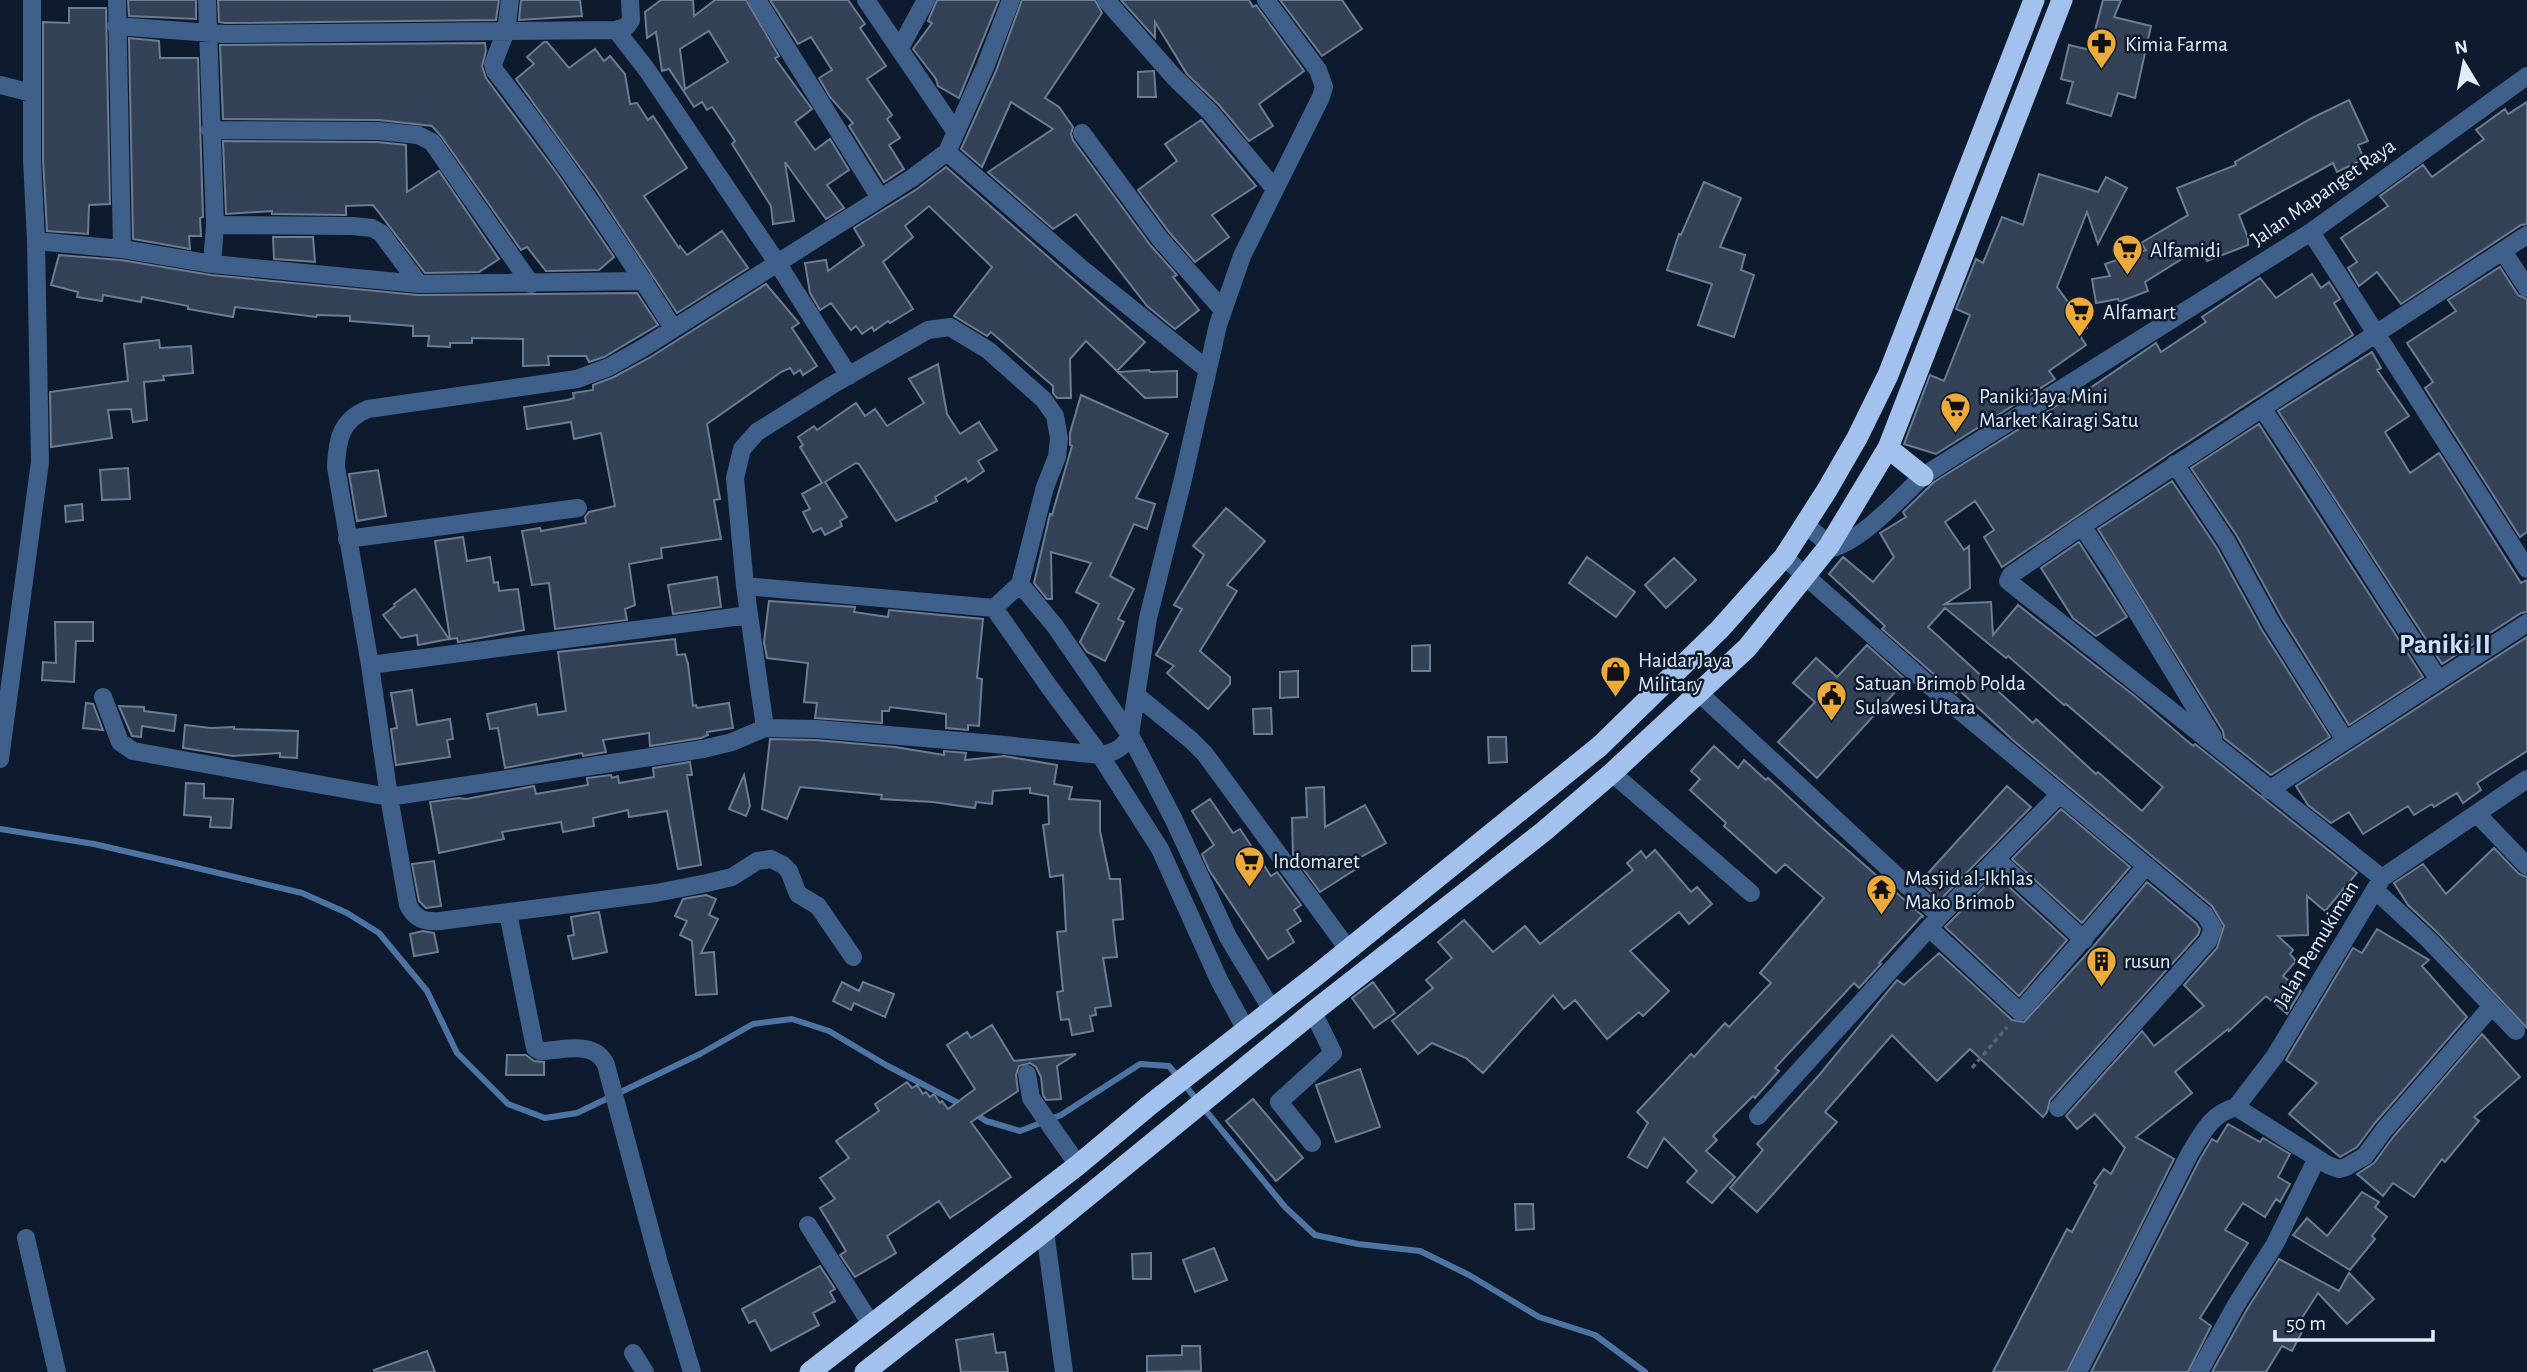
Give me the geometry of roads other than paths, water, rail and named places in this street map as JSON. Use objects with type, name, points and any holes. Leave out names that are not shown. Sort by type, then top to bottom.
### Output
[{"type":"highway","points":[[810,1372],[1079,1165],[1151,1104],[1600,746],[1720,629],[1784,557],[1857,438],[1888,375],[2034,0]]},
{"type":"highway","points":[[865,1372],[1045,1231],[1313,1012],[1543,832],[1612,774],[1747,648],[1829,546],[1888,448],[2062,0]]},
{"type":"highway","points":[[1888,448],[1923,476]]},
{"type":"street","points":[[0,759],[40,462],[32,159],[32,0]]},
{"type":"street","points":[[117,0],[122,249]]},
{"type":"street","points":[[206,0],[215,225],[212,264]]},
{"type":"street","points":[[510,0],[506,31],[493,64],[495,71],[644,281],[673,328]]},
{"type":"street","points":[[116,26],[206,33],[615,30],[626,26],[631,20],[630,0]]},
{"type":"street","points":[[757,0],[880,198]]},
{"type":"street","points":[[866,0],[955,131]]},
{"type":"street","points":[[900,48],[926,0]]},
{"type":"street","points":[[853,957],[818,906],[798,894],[789,871],[771,859],[757,861],[732,877],[656,893],[428,921],[412,914],[408,905],[389,797],[370,665],[347,539],[336,467],[336,446],[348,420],[368,409],[577,379],[625,359],[912,178],[947,152],[1012,0]]},
{"type":"street","points":[[1106,0],[1175,78],[1210,112],[1275,189]]},
{"type":"street","points":[[103,697],[120,742],[133,751],[389,797],[702,750],[733,742],[765,727],[967,741],[1100,755],[1114,752],[1130,735],[1148,618],[1223,310],[1242,256],[1311,121],[1324,86],[1318,70],[1266,0]]},
{"type":"street","points":[[615,30],[647,70],[778,264],[849,376]]},
{"type":"street","name":"Jalan Mapanget Raya","points":[[1829,546],[1836,548],[1848,542],[1886,513],[1923,476],[2311,232],[2527,76]]},
{"type":"street","points":[[0,85],[32,93]]},
{"type":"street","points":[[210,130],[379,131],[406,132],[426,138],[444,158],[531,284]]},
{"type":"street","points":[[1082,133],[1160,239],[1223,310]]},
{"type":"street","points":[[947,152],[1081,268],[1209,370]]},
{"type":"street","points":[[215,225],[372,228],[381,233],[418,284]]},
{"type":"street","points":[[2311,232],[2527,569]]},
{"type":"street","points":[[2516,1031],[2378,884],[2218,747],[2008,581],[2011,575],[2175,464],[2527,235]]},
{"type":"street","points":[[36,241],[122,249],[212,264],[418,284],[644,281]]},
{"type":"street","points":[[2503,251],[2527,288]]},
{"type":"street","points":[[745,586],[994,608],[1020,584],[1045,487],[1058,449],[1055,416],[1044,401],[988,350],[950,327],[939,327],[915,336],[757,432],[743,449],[735,478],[745,586],[765,727]]},
{"type":"street","points":[[2262,408],[2439,680]]},
{"type":"street","points":[[2175,464],[2221,533],[2272,624],[2345,740]]},
{"type":"street","points":[[347,539],[578,508]]},
{"type":"street","points":[[1805,524],[1829,546]]},
{"type":"street","points":[[2082,526],[2218,747]]},
{"type":"street","points":[[1784,557],[1930,686],[2206,915],[2213,928],[2208,941],[2058,1108]]},
{"type":"street","points":[[1020,584],[1055,626],[1130,735],[1228,937],[1272,1010]]},
{"type":"street","points":[[994,608],[1049,688],[1100,755],[1160,849],[1219,980],[1239,1035]]},
{"type":"street","points":[[370,665],[749,615]]},
{"type":"street","points":[[2269,790],[2527,623]]},
{"type":"street","points":[[1699,693],[1935,922],[2020,1012],[2146,866]]},
{"type":"street","points":[[1136,695],[1205,754],[1348,949]]},
{"type":"street","points":[[1612,774],[1751,893]]},
{"type":"street","name":"Jalan Pemukiman","points":[[2078,1372],[2190,1153],[2211,1120],[2222,1111],[2236,1107],[2275,1056],[2378,884],[2527,779]]},
{"type":"street","points":[[1758,1116],[1935,922],[2060,794]]},
{"type":"street","points":[[2477,814],[2527,866]]},
{"type":"street","points":[[1996,859],[2084,940]]},
{"type":"street","points":[[508,913],[535,1048],[540,1051],[581,1048],[598,1053],[603,1058],[692,1372]]},
{"type":"street","points":[[2236,1107],[2339,1169],[2357,1162],[2491,1007]]},
{"type":"street","points":[[1312,1143],[1279,1102],[1333,1053],[1313,1012]]},
{"type":"street","points":[[1027,1074],[1031,1098],[1079,1165]]},
{"type":"street","points":[[2199,1372],[2274,1244],[2317,1158]]},
{"type":"street","points":[[808,1225],[871,1324]]},
{"type":"street","points":[[1045,1231],[1064,1372]]},
{"type":"street","points":[[26,1238],[57,1372]]},
{"type":"street","points":[[633,1353],[645,1372]]},
{"type":"waterway","points":[[0,829],[94,844],[302,893],[347,913],[379,933],[427,991],[457,1053],[508,1104],[545,1118],[577,1113],[700,1054],[753,1024],[792,1019],[829,1031],[962,1105]]},
{"type":"waterway","points":[[974,1113],[986,1121],[1020,1131],[1061,1115],[1140,1064],[1169,1066],[1285,1207],[1315,1235],[1358,1244],[1420,1251],[1469,1275],[1539,1317],[1595,1335],[1645,1372]]},
{"type":"place","name":"Kimia Farma","points":[[2102,71]]},
{"type":"place","name":"Alfamidi","points":[[2127,277]]},
{"type":"place","name":"Alfamart","points":[[2080,339]]},
{"type":"place","name":"Paniki Jaya Mini Market Kairagi Satu","points":[[1956,435]]},
{"type":"place","name":"Haidar Jaya Military","points":[[1615,699]]},
{"type":"place","name":"Satuan Brimob Polda Sulawesi Utara","points":[[1832,722]]},
{"type":"place","name":"Indomaret","points":[[1250,888]]},
{"type":"place","name":"Masjid al-Ikhlas Mako Brimob","points":[[1882,917]]},
{"type":"place","name":"rusun","points":[[2101,988]]},
{"type":"district","name":"Paniki II","points":[[2445,643]]}]
